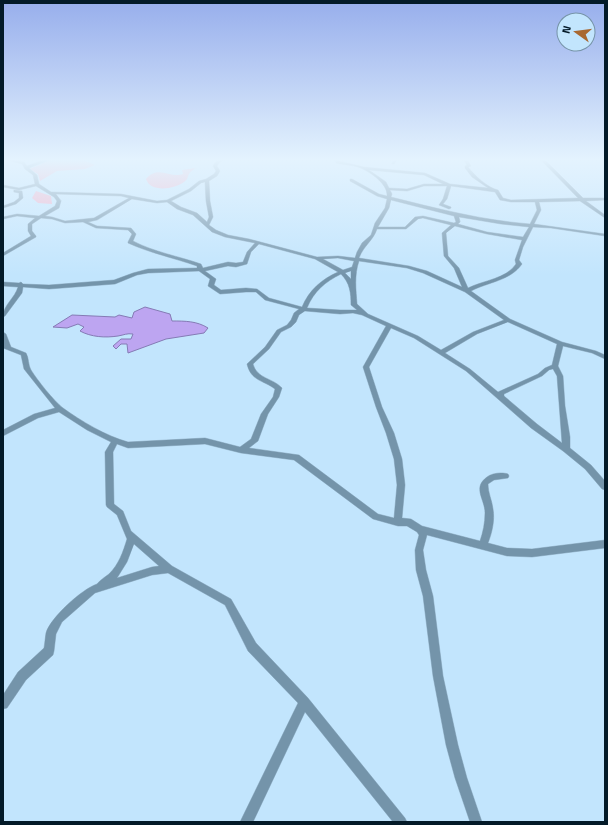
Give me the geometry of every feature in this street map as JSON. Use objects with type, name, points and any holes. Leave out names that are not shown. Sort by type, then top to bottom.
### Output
[{"type":"street","points":[[3,207],[15,203],[21,198]]},
{"type":"street","points":[[3,255],[34,236],[30,231],[30,224],[36,218],[57,207],[59,201],[57,198]]},
{"type":"street","points":[[3,218],[17,215],[36,218],[52,218],[65,222],[84,221],[95,219],[131,198],[149,199],[158,202],[168,201],[175,198]]},
{"type":"street","points":[[207,225],[211,220],[208,198]]},
{"type":"street","points":[[366,315],[354,305],[354,268],[359,252],[364,244],[373,235],[375,228],[387,208],[390,198],[455,214],[530,226],[551,227],[605,235]]},
{"type":"street","points":[[445,198],[441,205],[453,209],[458,222],[444,233],[446,256],[456,268],[467,291]]},
{"type":"street","points":[[500,198],[501,199],[538,200],[605,199]]},
{"type":"street","points":[[580,198],[605,217]]},
{"type":"street","points":[[467,291],[508,275],[516,270],[519,264],[517,260],[521,247],[539,210],[538,200]]},
{"type":"street","points":[[168,201],[179,208],[196,214],[214,230],[227,236],[249,240],[317,258],[342,272],[353,289]]},
{"type":"street","points":[[375,228],[406,228],[417,218],[423,217],[487,233],[525,239]]},
{"type":"street","points":[[84,221],[96,227],[129,229],[134,234],[130,242],[137,247],[180,258],[199,265],[201,270]]},
{"type":"street","points":[[201,270],[228,264],[236,265],[245,263],[249,252],[258,243]]},
{"type":"street","points":[[317,258],[338,257],[407,267],[425,272],[467,291],[508,320],[560,343],[605,357]]},
{"type":"street","points":[[3,284],[48,287],[115,282],[135,274],[148,271],[200,268],[213,279],[211,286],[220,292],[246,290],[257,291],[267,299],[304,308],[340,312],[353,311],[366,315],[416,337],[468,370],[534,426],[566,448],[588,467],[605,487]]},
{"type":"street","points":[[241,450],[254,441],[259,433],[265,414],[276,397],[279,388],[273,383],[254,376],[251,372],[250,364],[267,348],[279,331],[289,326],[294,321],[296,314],[304,308],[308,300],[326,279],[354,268]]},
{"type":"street","points":[[3,315],[19,294],[21,284]]},
{"type":"street","points":[[440,353],[475,334],[508,320]]},
{"type":"street","points":[[389,326],[382,335],[374,356],[366,367],[398,459],[402,485],[398,522]]},
{"type":"street","points":[[3,334],[6,347],[24,354],[27,369],[39,386],[60,409],[90,428],[115,441],[128,445],[205,441],[241,450],[296,457],[376,517],[398,522],[408,522],[420,529],[507,552],[532,553],[605,544]]},
{"type":"street","points":[[560,343],[555,366],[560,376],[566,448]]},
{"type":"street","points":[[500,397],[501,393],[540,375],[547,369],[555,366]]},
{"type":"street","points":[[3,433],[36,416],[60,409]]},
{"type":"street","points":[[3,704],[22,676],[49,651],[52,633],[59,619],[92,590],[106,582],[121,565],[128,551],[131,540],[120,513],[110,505],[109,452],[115,441]]},
{"type":"street","points":[[483,546],[488,534],[489,505],[483,494],[484,483],[492,477],[505,476]]},
{"type":"street","points":[[420,529],[423,535],[419,550],[421,570],[428,596],[438,676],[452,745],[461,778],[476,822]]},
{"type":"street","points":[[128,534],[169,569],[228,602],[252,647],[304,702],[401,822]]},
{"type":"street","points":[[92,590],[152,571],[169,569]]},
{"type":"street","points":[[246,822],[304,702]]},
{"type":"shaded area","points":[[32,198],[51,198],[52,204],[38,203]]},
{"type":"shaded area","points":[[145,307],[170,314],[172,321],[186,321],[208,328],[204,333],[166,339],[128,353],[127,344],[121,344],[116,349],[113,346],[121,339],[131,339],[133,334],[103,337],[89,335],[80,331],[84,327],[78,324],[67,328],[53,327],[72,315],[115,317],[119,315],[132,318],[134,312]]}]
